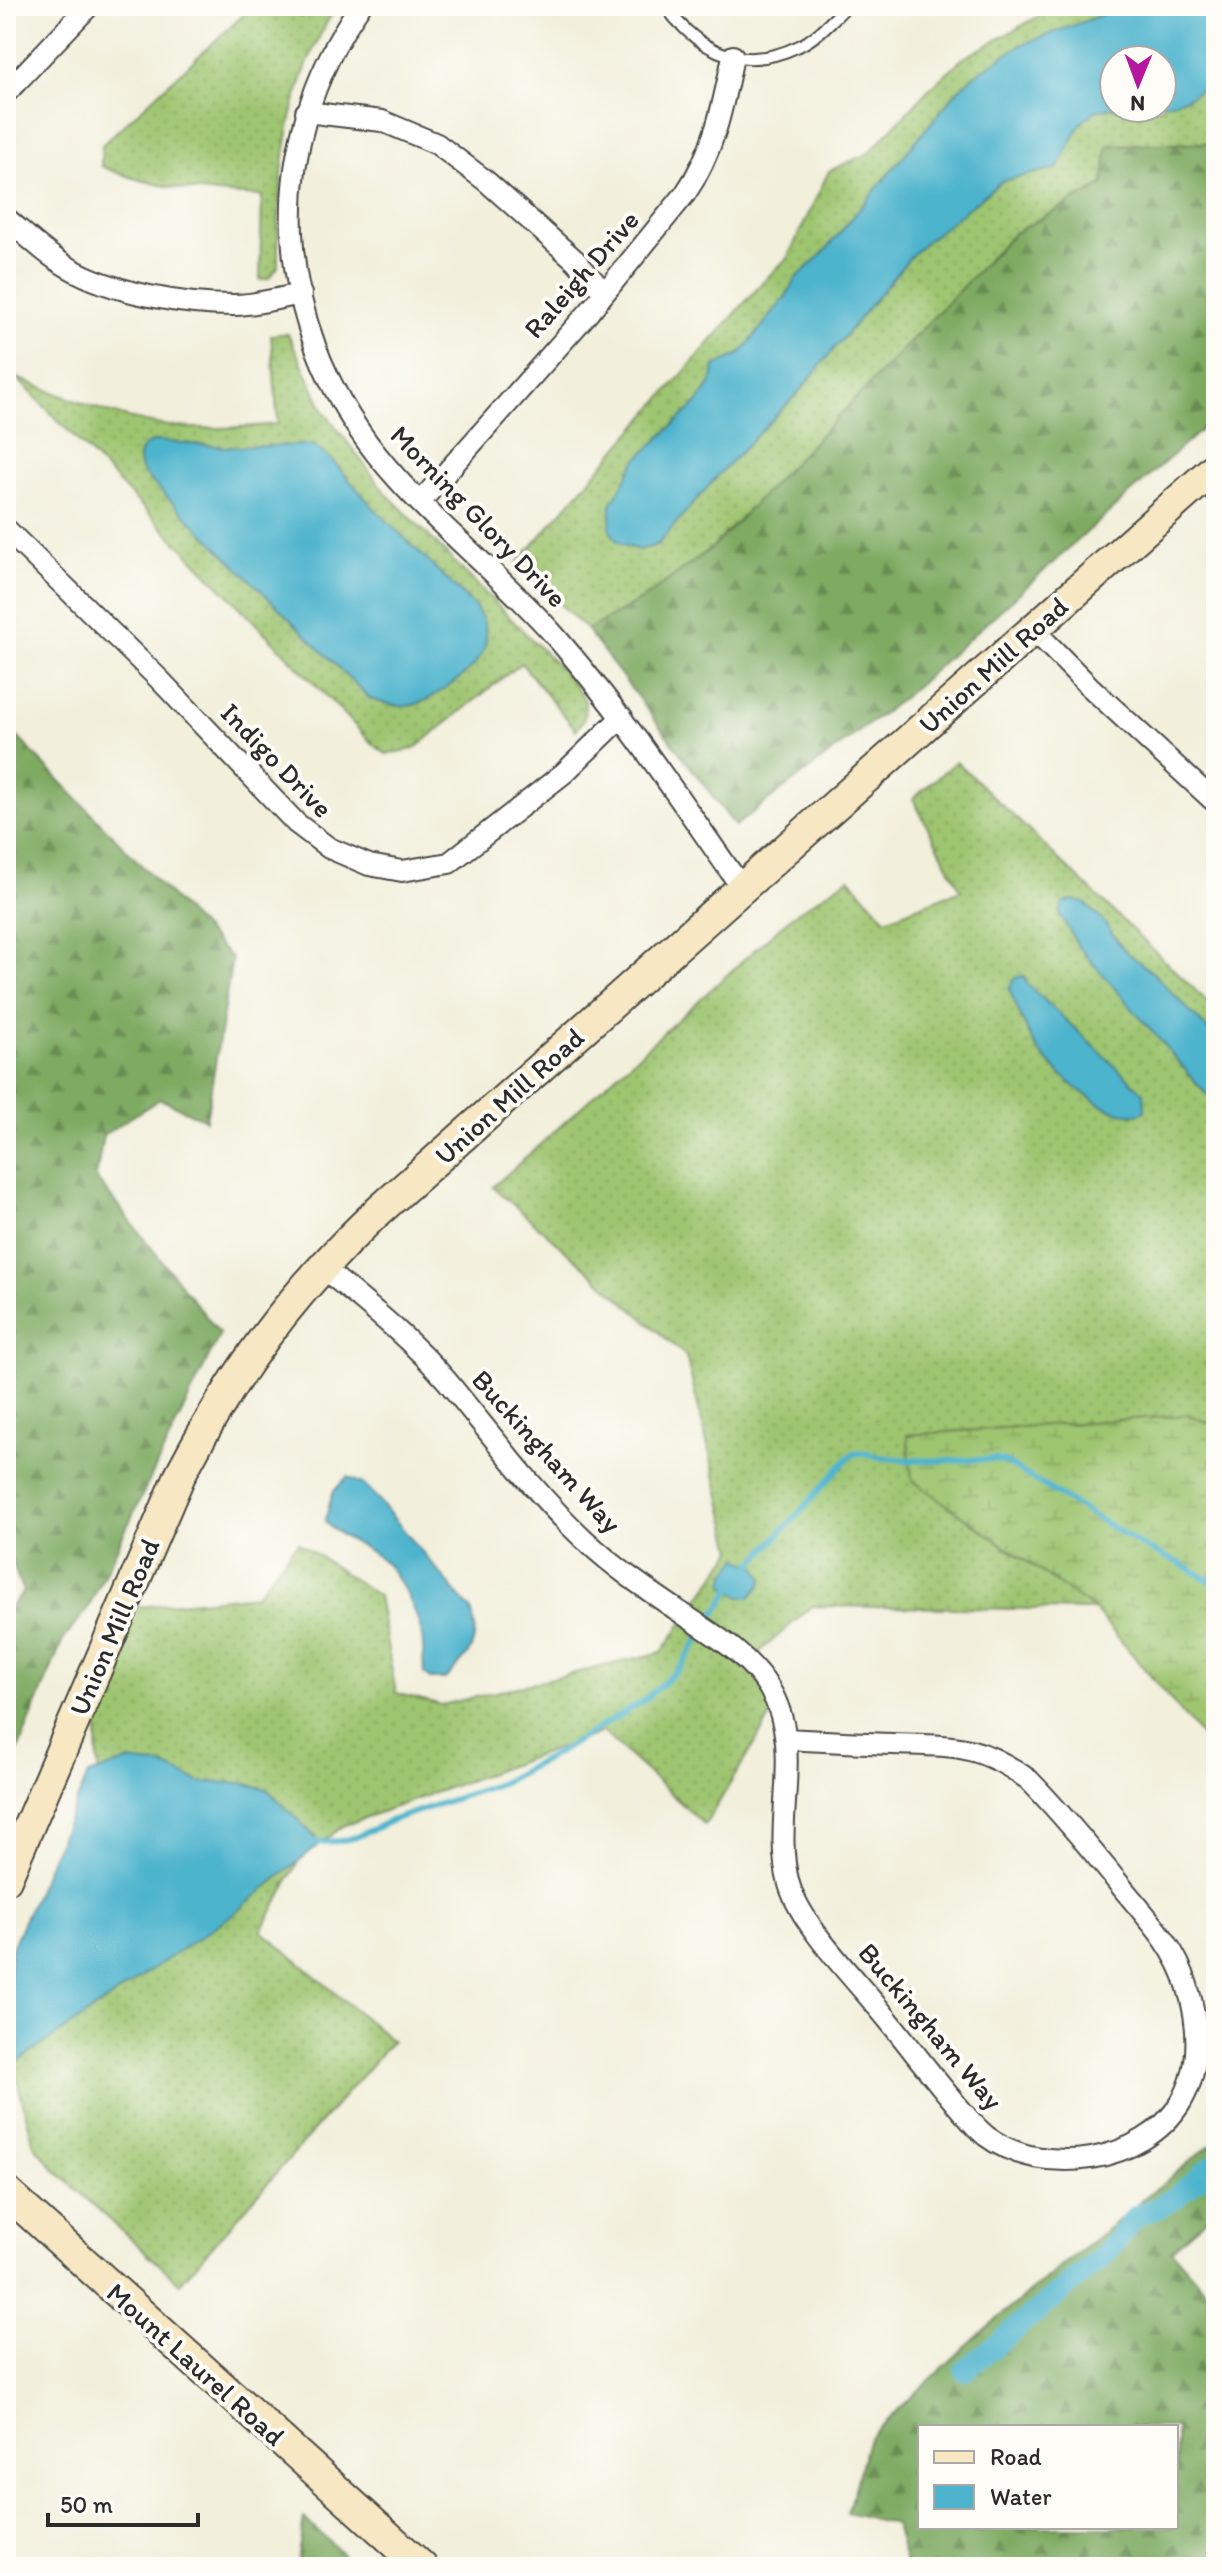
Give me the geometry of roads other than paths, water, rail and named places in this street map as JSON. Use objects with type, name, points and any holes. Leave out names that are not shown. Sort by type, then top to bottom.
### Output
[{"type":"street","points":[[6,93],[89,6]]},
{"type":"street","name":"Morning Glory Drive","points":[[360,6],[332,50],[306,112],[295,157],[293,238],[301,294],[314,341],[348,412],[379,457],[553,633],[622,717],[742,888]]},
{"type":"street","name":"Raleigh Drive","points":[[421,501],[604,292],[669,215],[698,175],[715,136],[733,56]]},
{"type":"street","points":[[306,112],[382,121],[437,144],[486,181],[575,260],[604,292]]},
{"type":"street","points":[[6,218],[48,255],[68,267],[88,278],[132,291],[197,303],[235,305],[301,294]]},
{"type":"street","name":"Union Mill Road","points":[[6,1879],[181,1473],[212,1414],[259,1342],[322,1267],[373,1216],[1216,467]]},
{"type":"street","name":"Indigo Drive","points":[[6,529],[179,699],[296,823],[329,848],[369,865],[402,871],[449,863],[564,773],[622,717]]},
{"type":"street","points":[[1033,629],[1089,686],[1216,803]]},
{"type":"street","name":"Buckingham Way","points":[[322,1267],[414,1347],[547,1501],[586,1541],[632,1580],[731,1647],[768,1686],[780,1709],[787,1739],[784,1842],[790,1887],[812,1927],[969,2119],[987,2136],[1008,2147],[1031,2155],[1081,2159],[1128,2148],[1149,2136],[1167,2120],[1181,2102],[1191,2080],[1196,2057],[1197,2035],[1188,1986],[1179,1963],[1153,1924],[1029,1780],[1010,1766],[968,1749],[922,1743],[787,1739]]},
{"type":"street","name":"Mount Laurel Road","points":[[6,2192],[422,2567]]},
{"type":"lane","points":[[665,6],[698,42],[733,56],[758,57],[800,46],[847,6]]},
{"type":"water","points":[[1125,6],[1216,6],[1212,72],[1196,93],[1178,101],[1178,44],[1098,44],[1098,110],[1081,123],[1058,168],[1002,181],[928,240],[911,256],[797,394],[720,473],[657,545],[639,550],[617,541],[610,530],[611,505],[636,460],[698,402],[711,383],[715,366],[740,354],[785,298],[796,278],[824,252],[959,89],[977,73],[1021,45]]},
{"type":"water","points":[[157,441],[228,447],[313,445],[331,459],[374,508],[476,608],[486,633],[482,654],[467,672],[432,697],[418,703],[398,706],[370,699],[143,473],[139,462],[140,452],[146,445]]},
{"type":"water","points":[[1072,900],[1085,903],[1103,921],[1123,949],[1154,974],[1216,1038],[1216,1105],[1078,946],[1060,914],[1063,904]]},
{"type":"water","points":[[1024,976],[1027,984],[1144,1093],[1145,1111],[1133,1114],[1118,1112],[1101,1105],[1069,1082],[1043,1056],[1028,1032],[1009,989],[1015,978]]},
{"type":"water","points":[[347,1477],[363,1484],[375,1496],[471,1610],[475,1631],[471,1648],[445,1679],[430,1679],[424,1674],[420,1626],[406,1592],[392,1571],[377,1556],[325,1521],[333,1492]]},
{"type":"water","points":[[738,1558],[755,1565],[763,1577],[761,1585],[750,1597],[740,1597],[724,1585],[726,1574]]},
{"type":"water","points":[[128,1761],[162,1765],[199,1782],[242,1783],[267,1789],[321,1843],[232,1915],[17,2062],[13,2061],[7,2034],[11,1950],[88,1775]]},
{"type":"waterway","points":[[749,1568],[850,1456],[862,1453],[907,1460],[994,1459],[1005,1462],[1146,1548],[1216,1584]]},
{"type":"waterway","points":[[315,1842],[356,1837],[395,1819],[501,1783],[643,1701],[681,1667],[733,1585]]},
{"type":"waterway","points":[[965,2370],[1103,2257],[1136,2216],[1176,2197],[1216,2163]]}]
